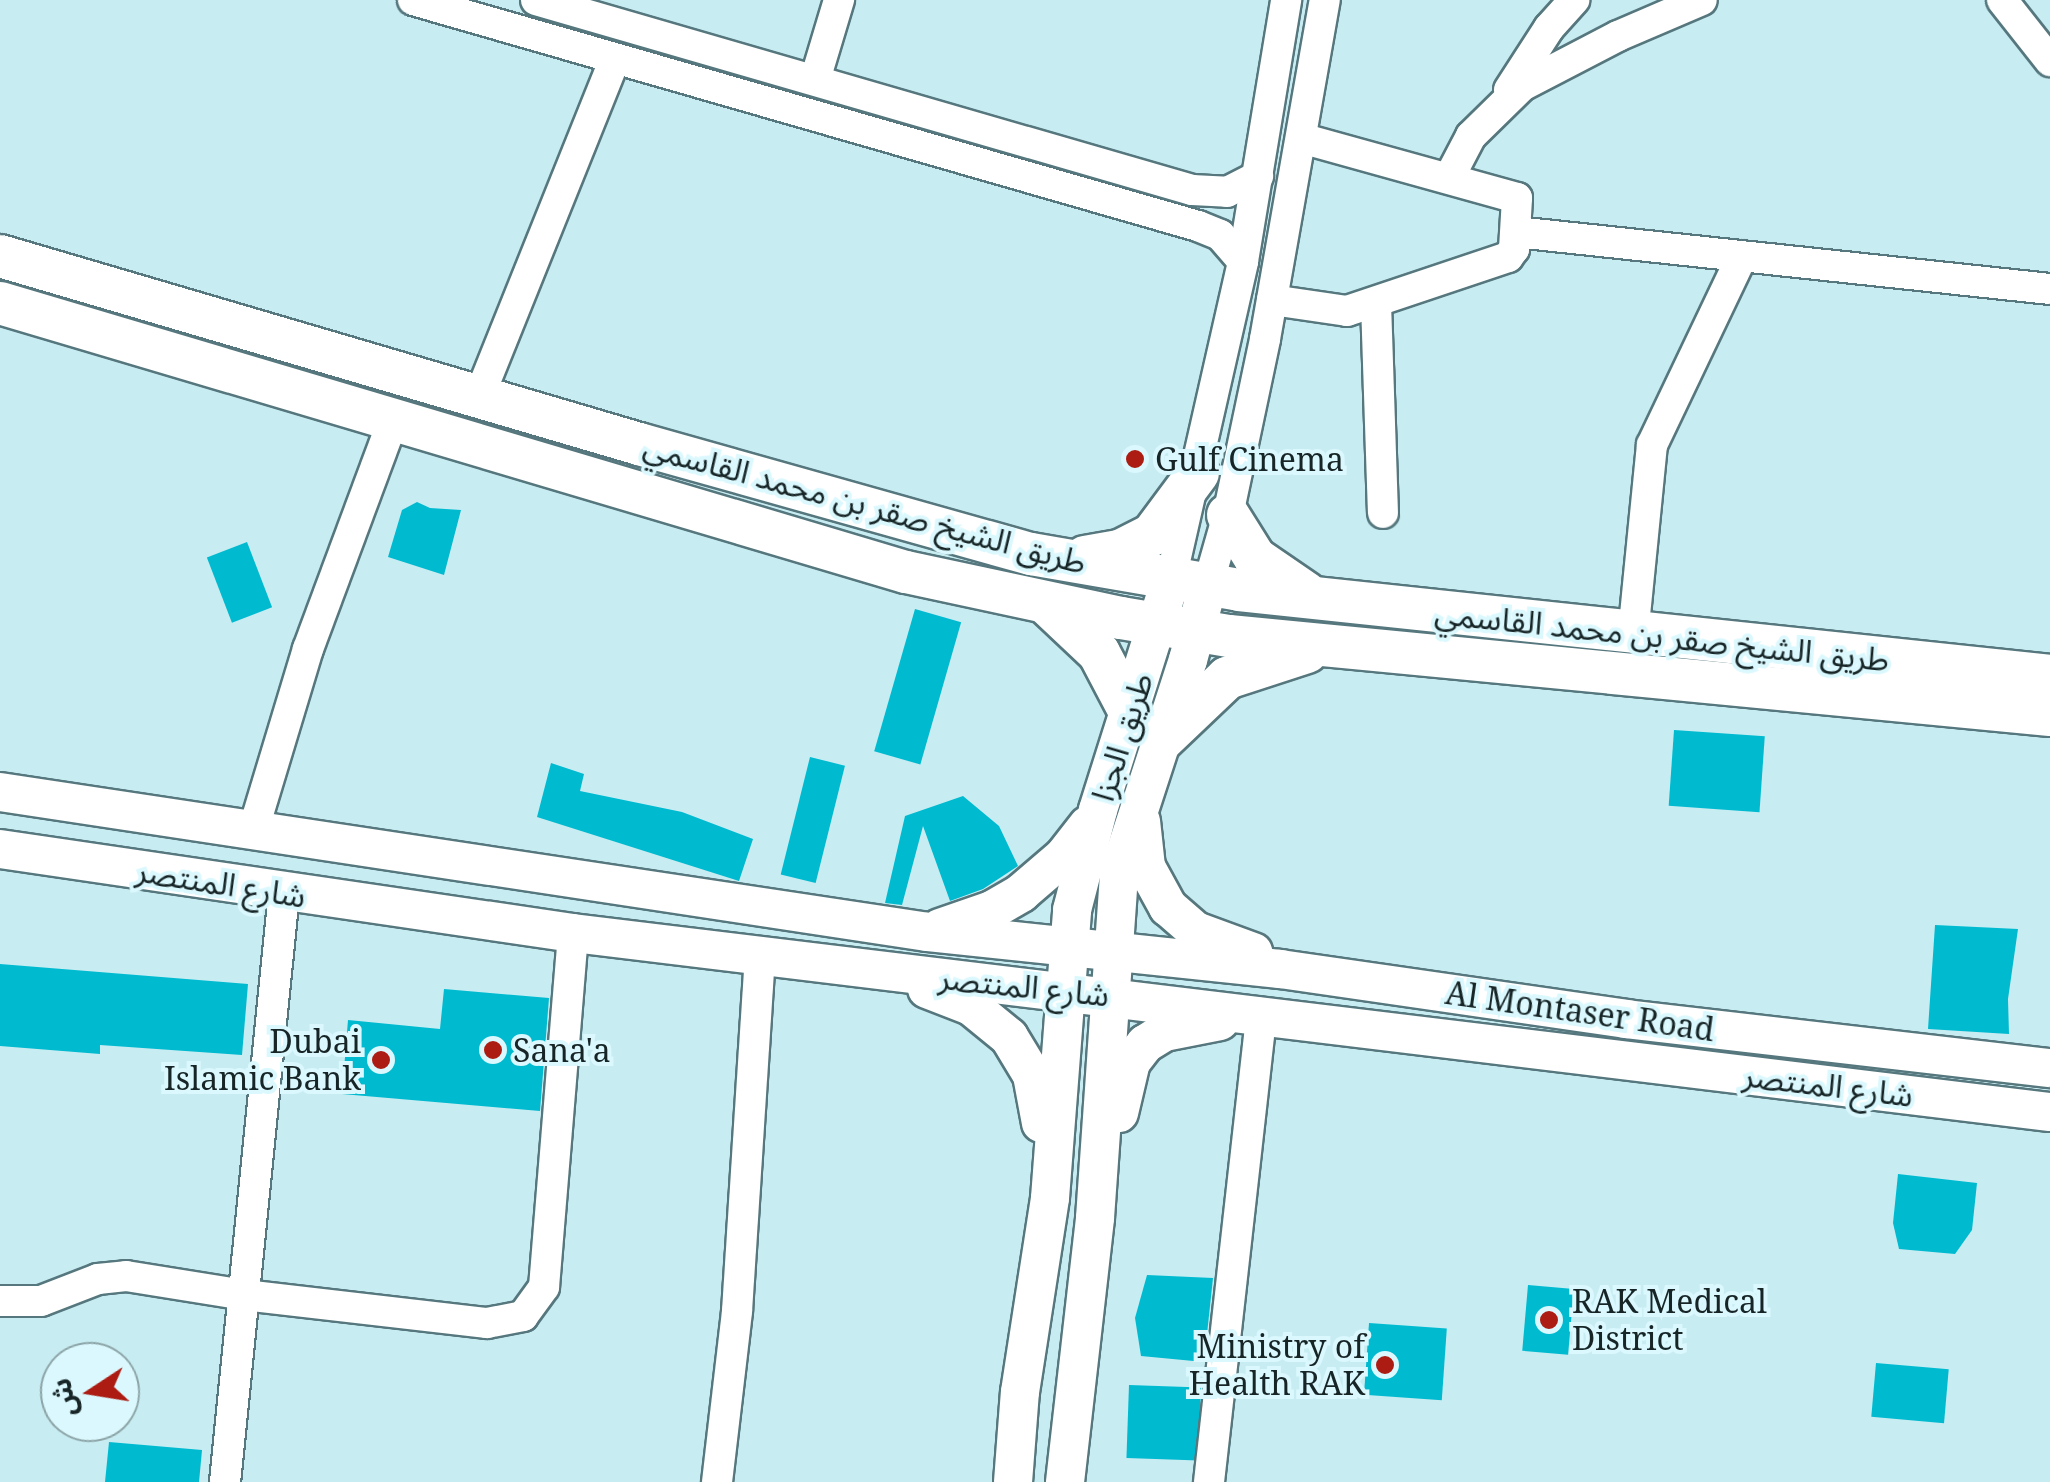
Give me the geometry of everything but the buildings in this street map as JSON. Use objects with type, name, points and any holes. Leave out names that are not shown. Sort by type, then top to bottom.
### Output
[{"type":"highway","name":"طريق الشيخ صقر بن محمد القاسمي","points":[[0,256],[479,397],[1061,560],[1315,598],[1633,635],[2050,676]]},
{"type":"highway","name":"طريق الشيخ صقر بن محمد القاسمي","points":[[0,303],[906,572],[1177,627],[1330,646],[2050,714]]},
{"type":"highway","points":[[1061,560],[1120,551],[1142,542],[1152,535],[1198,472]]},
{"type":"highway","points":[[1228,516],[1249,550],[1269,572],[1315,598]]},
{"type":"highway","points":[[1035,597],[1070,622],[1100,652],[1130,712]]},
{"type":"highway","points":[[1162,740],[1227,678],[1330,646]]},
{"type":"main road","name":"طريق الجزا","points":[[1062,1482],[1095,1218],[1110,952],[1119,872],[1162,740],[1177,627],[1190,582]]},
{"type":"main road","name":"طريق الجزا","points":[[1014,1482],[1020,1392],[1050,1198],[1072,910],[1098,810],[1130,712],[1177,627]]},
{"type":"main road","name":"شارع المنتصر","points":[[0,792],[469,859],[928,932],[1110,952]]},
{"type":"main road","points":[[1140,802],[1146,867],[1168,907],[1196,931],[1248,950],[1280,970]]},
{"type":"main road","points":[[928,932],[961,923],[1021,893],[1064,856],[1098,810]]},
{"type":"main road","name":"شارع المنتصر","points":[[0,849],[573,933],[2050,1112]]},
{"type":"main road","name":"Al Montaser Road","points":[[1110,952],[1280,970],[1626,1019],[2050,1068]]},
{"type":"main road","points":[[858,966],[971,1006],[1009,1037],[1027,1065],[1038,1096],[1050,1198]]},
{"type":"main road","points":[[1095,1218],[1131,1062],[1139,1050],[1181,1027],[1262,1014]]},
{"type":"main road","points":[[1058,1081],[1074,1083],[1082,1091],[1083,1131],[1100,1142]]},
{"type":"main road","points":[[1020,1392],[1036,1382],[1046,1382],[1055,1390],[1062,1482]]},
{"type":"street","points":[[413,0],[1146,210],[1220,235],[1243,261]]},
{"type":"street","points":[[536,0],[1152,178],[1217,193],[1258,176]]},
{"type":"street","points":[[815,80],[839,0]]},
{"type":"street","name":"طريق الجزا","points":[[1190,582],[1198,472],[1243,261],[1284,0]]},
{"type":"street","name":"طريق الجزا","points":[[1190,582],[1228,516],[1272,300],[1325,0]]},
{"type":"street","points":[[1449,178],[1472,136],[1504,100],[1541,39],[1574,0]]},
{"type":"street","points":[[1504,100],[1543,73],[1702,0]]},
{"type":"street","points":[[2002,0],[2050,61]]},
{"type":"street","points":[[479,397],[614,59]]},
{"type":"street","points":[[1272,300],[1331,312],[1376,303],[1508,258],[1516,232],[1517,198],[1301,138]]},
{"type":"street","points":[[1146,210],[1152,178]]},
{"type":"street","points":[[1516,232],[2050,289]]},
{"type":"street","points":[[1633,635],[1652,445],[1742,256]]},
{"type":"street","points":[[1376,303],[1384,513]]},
{"type":"street","points":[[253,831],[308,649],[392,420]]},
{"type":"street","points":[[225,1482],[284,893]]},
{"type":"street","points":[[0,1301],[41,1301],[98,1279],[126,1276],[244,1296],[500,1324],[532,1308],[544,1286],[573,933]]},
{"type":"street","points":[[717,1482],[736,1312],[760,954]]},
{"type":"street","points":[[1209,1482],[1262,1014]]},
{"type":"place","name":"Gulf Cinema","points":[[1135,459]]},
{"type":"place","name":"Sana'a","points":[[493,1050]]},
{"type":"place","name":"Dubai Islamic Bank","points":[[381,1060]]},
{"type":"place","name":"RAK Medical District","points":[[1549,1320]]},
{"type":"place","name":"Ministry of Health RAK","points":[[1385,1365]]}]
